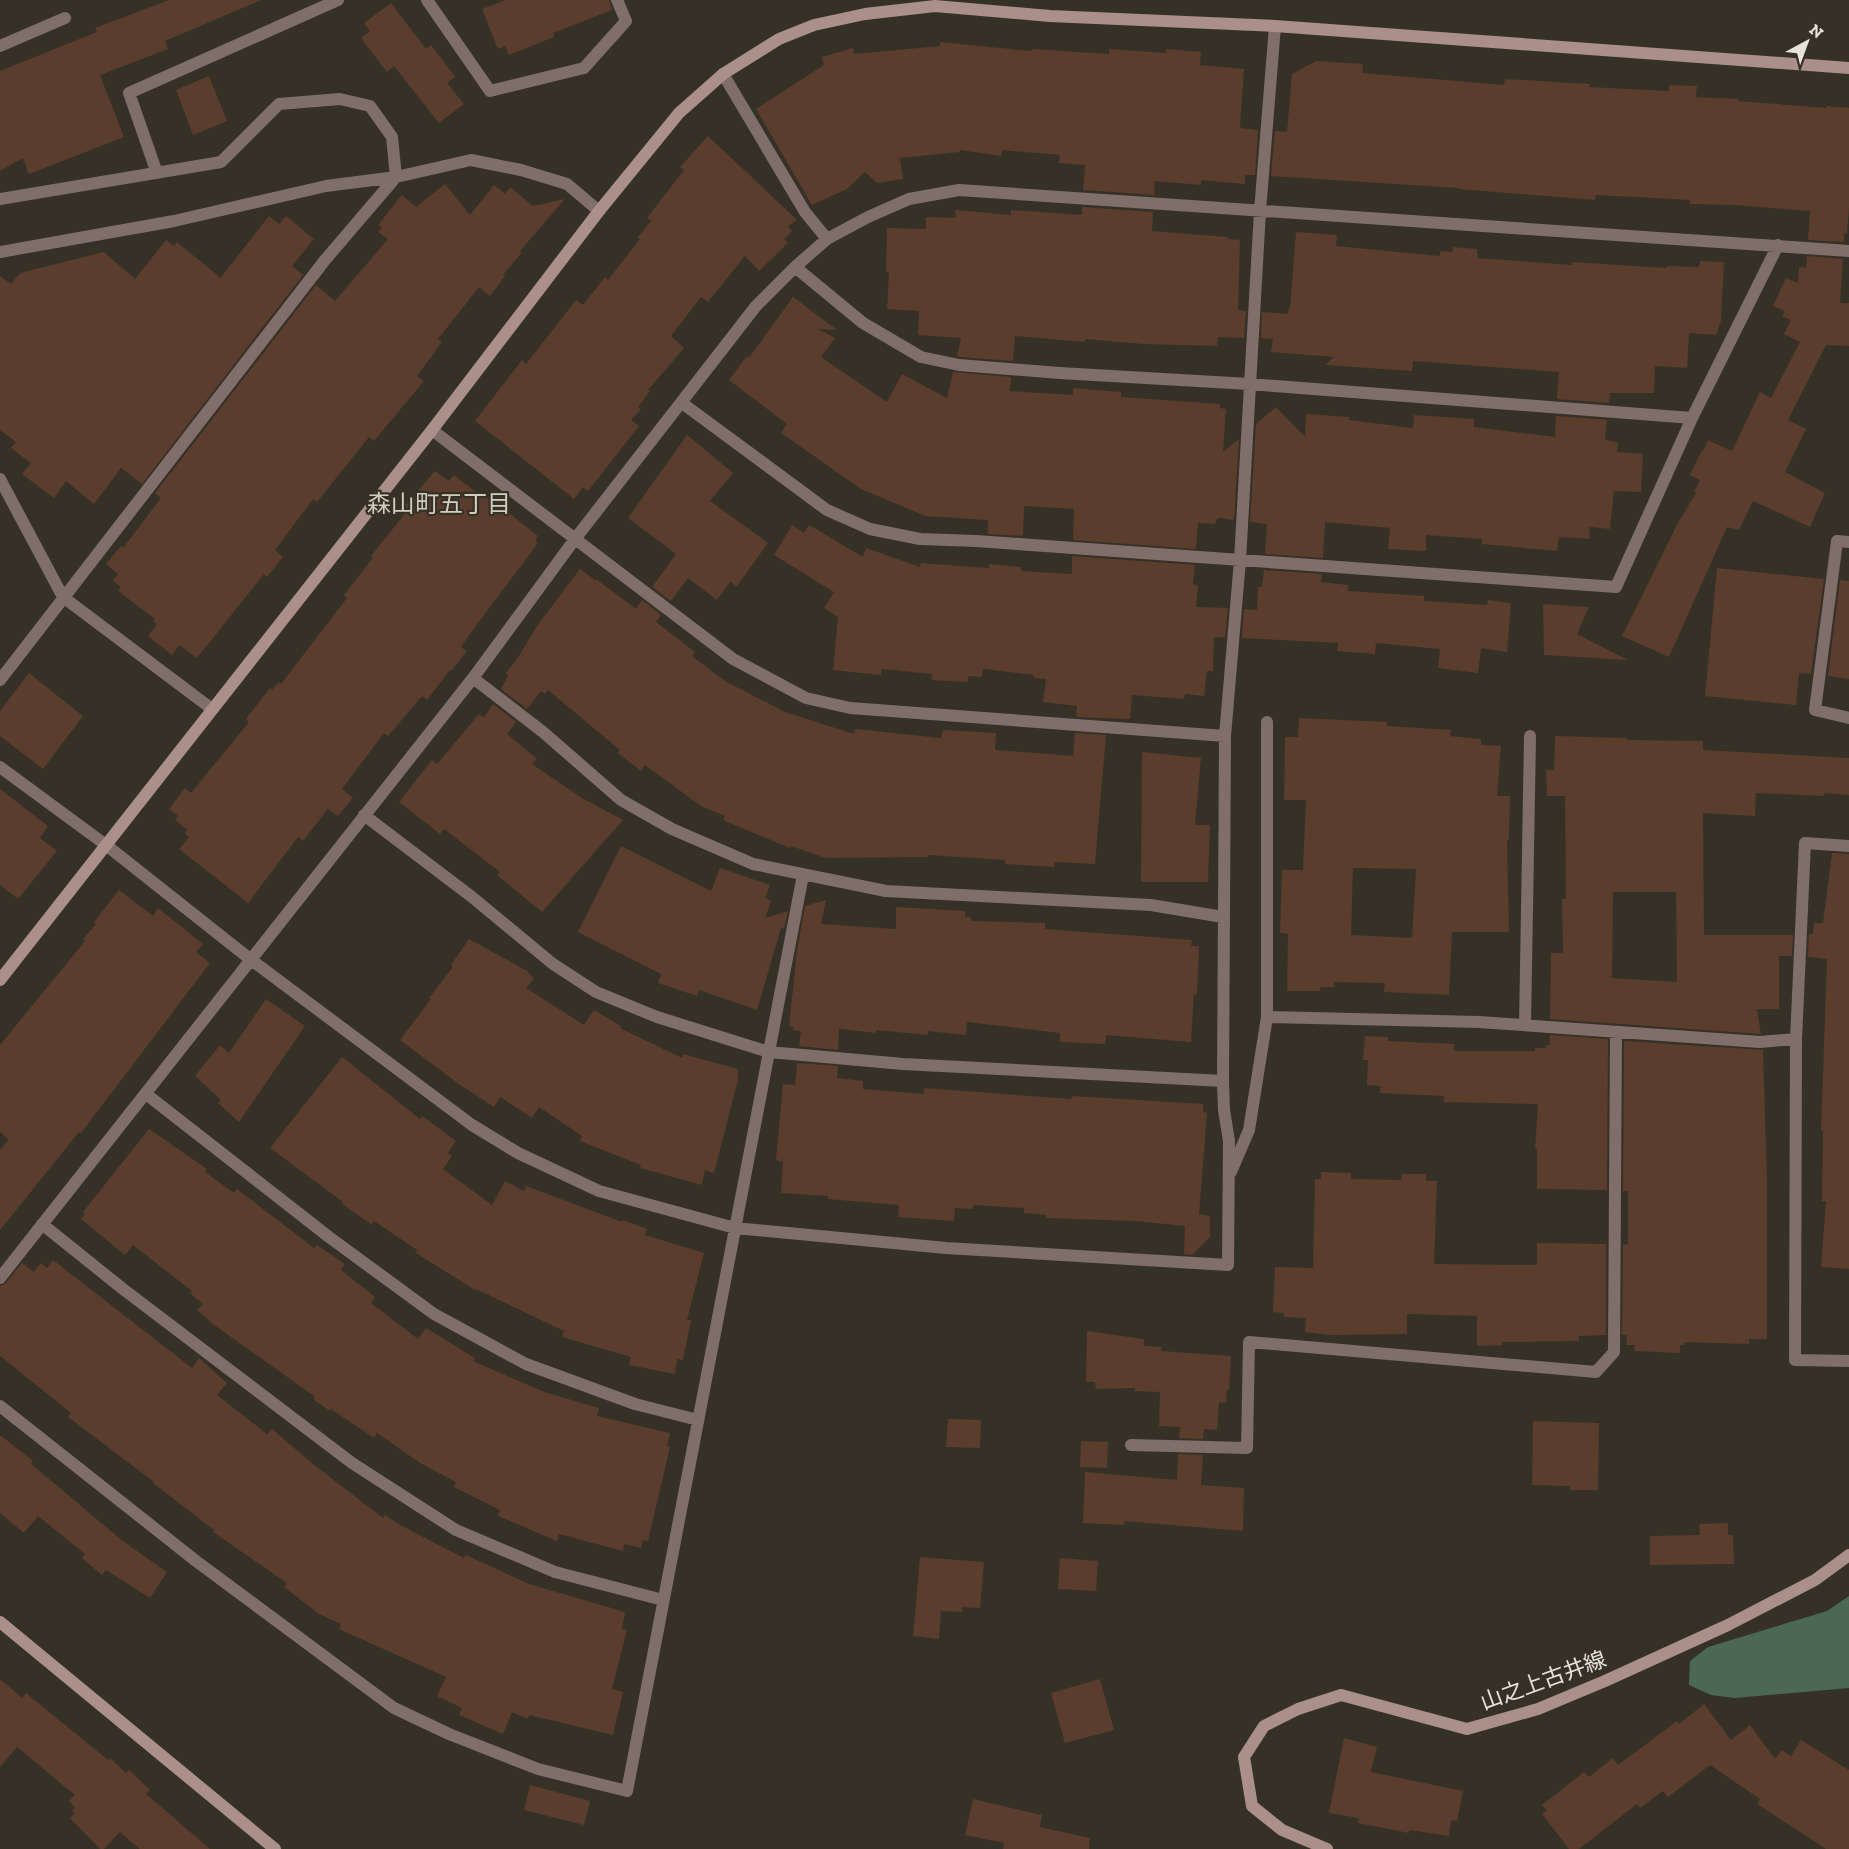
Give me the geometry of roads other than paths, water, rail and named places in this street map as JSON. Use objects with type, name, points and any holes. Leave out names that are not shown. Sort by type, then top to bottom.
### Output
[{"type":"street","points":[[157,173],[129,93],[338,0]]},
{"type":"street","points":[[427,0],[490,91],[584,68],[626,21],[617,0]]},
{"type":"street","points":[[0,980],[432,430],[599,212],[679,113],[723,74],[778,39],[814,25],[865,14],[935,6],[1050,16],[1275,26],[1849,68]]},
{"type":"street","points":[[0,46],[65,18]]},
{"type":"street","points":[[0,767],[106,845],[250,958],[472,1125],[518,1153],[599,1191],[735,1228],[946,1248],[1228,1266],[1229,1141],[1224,1110],[1223,1081],[1225,736],[1240,560],[1260,211],[1275,26]]},
{"type":"street","points":[[723,74],[805,212],[827,239]]},
{"type":"street","points":[[0,199],[221,162],[279,104],[340,99],[370,106],[392,136],[396,177],[325,260],[0,680]]},
{"type":"street","points":[[0,252],[174,221],[326,186],[396,177],[471,160],[521,170],[567,184],[599,212]]},
{"type":"street","points":[[0,1278],[473,678],[575,539],[756,306],[827,239],[909,199],[959,190],[1849,251]]},
{"type":"street","points":[[682,403],[827,510],[870,529],[920,539],[976,541],[1616,587],[1692,418],[1778,245]]},
{"type":"street","points":[[795,267],[863,323],[921,357],[959,365],[1249,384],[1692,418]]},
{"type":"street","points":[[432,430],[733,659],[806,698],[850,708],[1225,736]]},
{"type":"street","points":[[0,479],[63,597],[212,709]]},
{"type":"street","points":[[1849,542],[1837,541],[1815,710],[1849,718]]},
{"type":"street","points":[[473,678],[543,732],[621,800],[672,829],[753,864],[886,891],[1151,905],[1223,917]]},
{"type":"street","points":[[1229,1178],[1249,1130],[1267,1017],[1267,722]]},
{"type":"street","points":[[1525,1025],[1530,736]]},
{"type":"street","points":[[364,814],[553,964],[596,992],[657,1017],[769,1052],[914,1065],[1223,1081]]},
{"type":"street","points":[[1849,846],[1805,843],[1796,1039],[1795,1360],[1849,1361]]},
{"type":"street","points":[[0,1406],[196,1561],[394,1708],[449,1734],[538,1769],[627,1791],[803,875]]},
{"type":"street","points":[[1267,1017],[1479,1022],[1760,1042],[1796,1039]]},
{"type":"street","points":[[1131,1445],[1247,1448],[1249,1342],[1596,1372],[1614,1352],[1616,1032]]},
{"type":"street","points":[[146,1094],[329,1237],[434,1314],[526,1364],[635,1404],[698,1419]]},
{"type":"street","points":[[42,1224],[123,1289],[352,1463],[456,1530],[555,1572],[663,1600]]},
{"type":"street","name":"山之上古井線","points":[[1327,1849],[1281,1830],[1252,1806],[1244,1757],[1264,1726],[1298,1709],[1341,1695],[1467,1729],[1538,1709],[1728,1625],[1815,1580],[1849,1555]]},
{"type":"street","points":[[0,1622],[275,1849]]},
{"type":"district","name":"森山町五丁目","points":[[439,504]]}]
